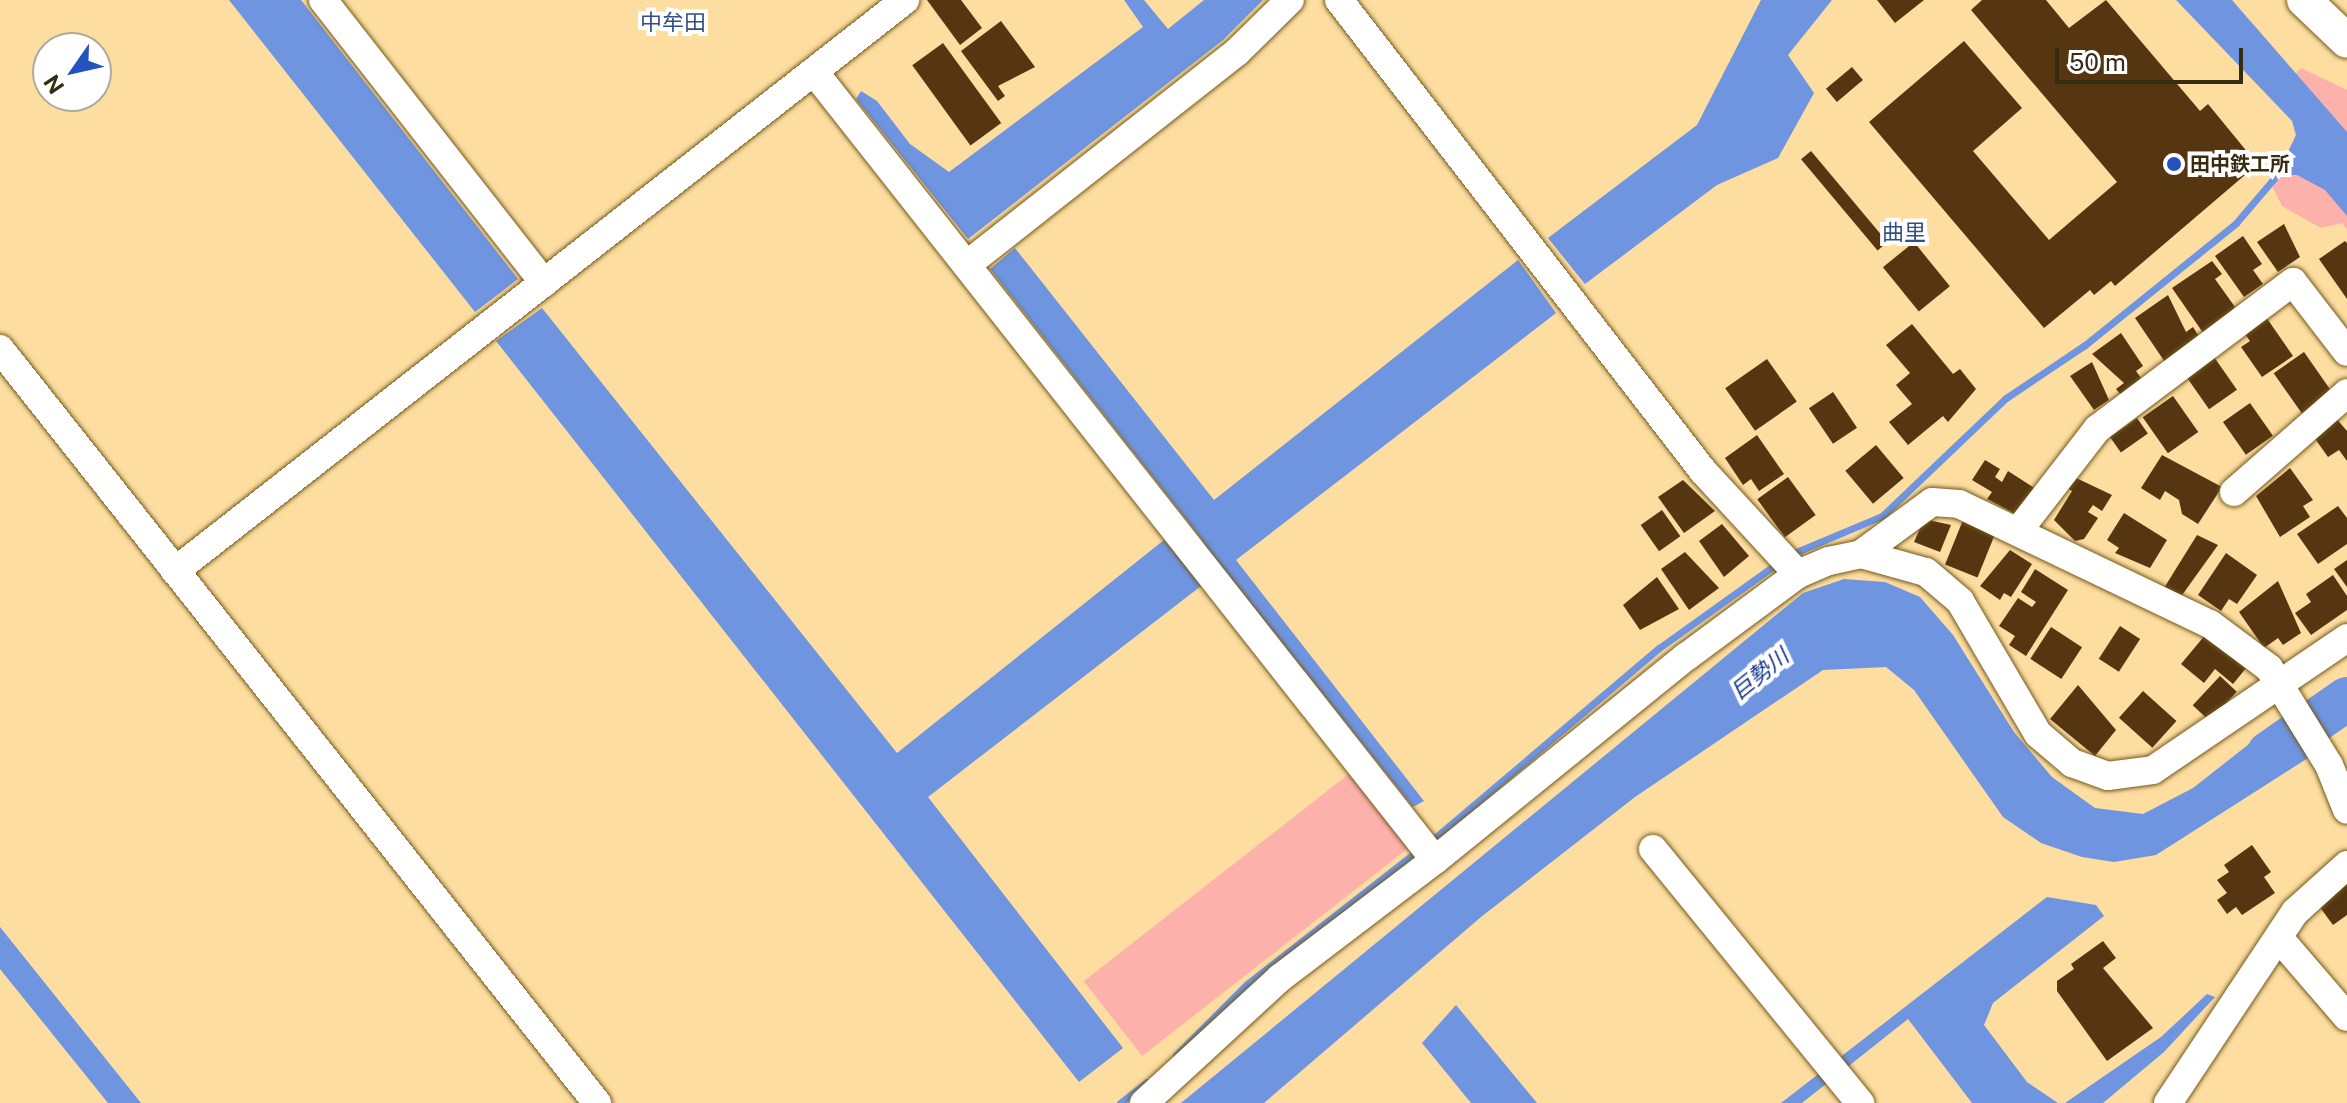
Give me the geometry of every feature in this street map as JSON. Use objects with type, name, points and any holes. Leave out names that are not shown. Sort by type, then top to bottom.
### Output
[{"type":"street","points":[[323,0],[544,283]]},
{"type":"street","points":[[175,571],[905,0]]},
{"type":"street","points":[[969,263],[1237,52],[1290,0]]},
{"type":"street","points":[[1339,0],[1703,471],[1789,563]]},
{"type":"street","points":[[2304,0],[2344,38]]},
{"type":"street","points":[[2326,0],[2344,38]]},
{"type":"street","points":[[815,73],[969,263],[1428,851]]},
{"type":"street","points":[[2019,530],[2097,429],[2293,282],[2347,352]]},
{"type":"street","points":[[0,349],[597,1103]]},
{"type":"street","points":[[2234,492],[2347,393]]},
{"type":"street","points":[[1861,554],[1932,502],[1959,504],[2019,530],[2210,624],[2256,654],[2329,765],[2347,810]]},
{"type":"street","points":[[1144,1103],[1280,978],[1428,851],[1789,563],[1861,554],[1926,572],[1960,601],[2038,734],[2072,763],[2108,776],[2153,770],[2347,638]]},
{"type":"street","points":[[1653,849],[1860,1103]]},
{"type":"street","points":[[2168,1103],[2233,996],[2279,938],[2295,912],[2347,865]]},
{"type":"street","points":[[2279,938],[2347,1017]]},
{"type":"shaded area","points":[[2301,68],[2347,90],[2347,229],[2342,223],[2321,228],[2282,206],[2270,182],[2301,154],[2308,121],[2281,89]]},
{"type":"shaded area","points":[[1354,770],[1412,845],[1142,1056],[1084,981]]},
{"type":"water","points":[[229,0],[301,0],[518,279],[475,312]]},
{"type":"water","points":[[1124,0],[1144,0],[1168,29],[1204,0],[1263,0],[1223,40],[968,239],[856,99],[861,91],[877,101],[910,144],[949,172],[1143,27]]},
{"type":"water","points":[[1761,0],[1832,0],[1788,55],[1814,93],[1778,158],[1717,185],[1585,284],[1548,238],[1697,125]]},
{"type":"water","points":[[2176,0],[2232,0],[2347,132],[2347,216],[2325,190],[2297,175],[2277,175],[2296,135],[2292,121]]},
{"type":"water","points":[[1015,248],[1214,500],[1518,260],[1556,313],[1236,560],[1424,801],[1413,807],[1223,569],[928,797],[1123,1048],[1079,1082],[496,341],[542,308],[897,753],[1164,540],[1181,560],[1203,541],[990,269]]},
{"type":"water","points":[[1844,579],[1885,582],[1920,597],[1953,635],[2014,732],[2052,777],[2095,808],[2143,814],[2193,788],[2281,719],[2308,758],[2156,855],[2114,862],[2082,857],[2041,843],[2003,817],[1914,690],[1886,667],[1823,670],[1635,797],[1481,917],[1264,1103],[1181,1103],[1803,593]]},
{"type":"water","points":[[2047,897],[2096,905],[2104,916],[1993,1003],[1984,1025],[2027,1082],[2058,1103],[1972,1103],[1908,1019],[1802,1103],[1781,1103]]},
{"type":"water","points":[[0,927],[141,1103],[108,1103],[0,969]]},
{"type":"water","points":[[2207,994],[2215,997],[2164,1052],[2103,1103],[2065,1103],[2161,1037]]},
{"type":"water","points":[[1456,1005],[1537,1103],[1471,1103],[1422,1043]]},
{"type":"building","points":[[927,0],[961,0],[982,28],[960,45]]},
{"type":"building","points":[[1877,0],[1924,0],[1895,23]]},
{"type":"building","name":"田中鉄工所","points":[[1982,0],[2046,0],[2069,28],[2106,0],[2200,111],[2208,104],[2249,154],[2243,159],[2252,169],[2115,286],[2111,281],[2094,295],[2090,290],[2044,328],[1869,122],[1964,41],[2022,108],[1973,151],[2049,240],[2117,182],[1971,10]]},
{"type":"building","points":[[1001,21],[1035,67],[998,86],[1005,96],[998,101],[961,51]]},
{"type":"building","points":[[943,43],[1001,123],[970,145],[912,65]]},
{"type":"building","points":[[1852,67],[1863,80],[1837,102],[1826,89]]},
{"type":"building","points":[[1811,151],[1887,242],[1878,251],[1801,159]]},
{"type":"building","points":[[2284,224],[2300,257],[2278,272],[2257,242]]},
{"type":"building","points":[[2243,236],[2262,264],[2253,270],[2263,284],[2244,297],[2215,256]]},
{"type":"building","points":[[2345,241],[2347,243],[2347,299],[2319,259]]},
{"type":"building","points":[[1914,242],[1950,286],[1919,311],[1883,267]]},
{"type":"building","points":[[2212,261],[2222,274],[2215,279],[2235,307],[2206,337],[2172,288]]},
{"type":"building","points":[[2168,295],[2186,332],[2193,327],[2202,341],[2169,368],[2135,318]]},
{"type":"building","points":[[2266,317],[2293,356],[2262,377],[2241,347],[2250,341],[2244,333]]},
{"type":"building","points":[[1912,324],[1953,374],[1960,369],[1976,389],[1948,422],[1943,416],[1908,445],[1889,422],[1912,404],[1896,385],[1910,373],[1886,345]]},
{"type":"building","points":[[2121,333],[2143,366],[2136,371],[2146,385],[2121,395],[2116,389],[2124,383],[2092,354]]},
{"type":"building","points":[[2304,352],[2332,392],[2302,413],[2274,373]]},
{"type":"building","points":[[2214,357],[2237,390],[2209,409],[2186,377]]},
{"type":"building","points":[[1767,359],[1797,402],[1755,431],[1725,388]]},
{"type":"building","points":[[2092,362],[2109,400],[2094,410],[2070,376]]},
{"type":"building","points":[[1833,392],[1857,428],[1833,444],[1809,408]]},
{"type":"building","points":[[2173,396],[2198,432],[2168,453],[2143,417]]},
{"type":"building","points":[[2250,403],[2273,436],[2246,455],[2223,422]]},
{"type":"building","points":[[2335,417],[2347,431],[2347,461],[2339,450],[2328,457],[2311,433]]},
{"type":"building","points":[[2137,418],[2148,434],[2121,452],[2110,437]]},
{"type":"building","points":[[1757,435],[1784,474],[1759,491],[1751,479],[1743,485],[1725,458]]},
{"type":"building","points":[[1876,445],[1904,478],[1873,504],[1845,471]]},
{"type":"building","points":[[2162,455],[2222,487],[2198,524],[2182,514],[2179,500],[2165,491],[2160,500],[2141,488]]},
{"type":"building","points":[[1985,460],[2000,469],[1995,477],[2002,482],[2008,471],[2036,489],[2019,516],[1987,499],[1992,492],[1972,480]]},
{"type":"building","points":[[2290,468],[2313,500],[2303,506],[2310,517],[2280,537],[2256,496]]},
{"type":"building","points":[[2072,476],[2112,495],[2102,511],[2093,505],[2088,512],[2098,518],[2084,539],[2075,541],[2054,520],[2072,491],[2065,487]]},
{"type":"building","points":[[1788,477],[1816,515],[1785,537],[1757,499]]},
{"type":"building","points":[[1683,480],[1715,511],[1684,533],[1658,497]]},
{"type":"building","points":[[2338,506],[2347,518],[2347,544],[2318,564],[2297,534]]},
{"type":"building","points":[[1662,510],[1680,536],[1659,551],[1641,525]]},
{"type":"building","points":[[2124,513],[2167,540],[2150,568],[2115,553],[2119,548],[2107,540]]},
{"type":"building","points":[[1924,519],[1951,525],[1940,552],[1914,542]]},
{"type":"building","points":[[1963,520],[1995,533],[1977,578],[1945,565]]},
{"type":"building","points":[[1722,524],[1749,556],[1724,577],[1699,541]]},
{"type":"building","points":[[2197,535],[2218,545],[2180,598],[2164,588]]},
{"type":"building","points":[[2010,550],[2032,564],[2011,597],[2004,593],[2000,600],[1980,586]]},
{"type":"building","points":[[1685,552],[1719,588],[1689,610],[1661,569]]},
{"type":"building","points":[[2226,553],[2257,575],[2237,604],[2229,599],[2221,611],[2198,595]]},
{"type":"building","points":[[2347,560],[2347,587],[2334,569]]},
{"type":"building","points":[[2035,569],[2068,590],[2026,656],[2009,645],[2015,636],[1999,626],[2018,598],[2032,607],[2036,602],[2021,592]]},
{"type":"building","points":[[2333,575],[2347,596],[2347,610],[2311,635],[2295,613],[2311,602],[2306,594]]},
{"type":"building","points":[[1657,577],[1679,609],[1640,630],[1623,605]]},
{"type":"building","points":[[2278,581],[2301,633],[2283,645],[2278,638],[2264,648],[2239,612]]},
{"type":"building","points":[[2120,626],[2140,639],[2119,672],[2099,659]]},
{"type":"building","points":[[2051,627],[2082,647],[2061,679],[2030,659]]},
{"type":"building","points":[[2206,634],[2247,667],[2233,684],[2215,669],[2204,683],[2181,664]]},
{"type":"building","points":[[2220,676],[2237,692],[2210,721],[2193,705]]},
{"type":"building","points":[[2078,685],[2116,730],[2095,756],[2050,719]]},
{"type":"building","points":[[2143,691],[2176,721],[2152,748],[2119,718]]},
{"type":"building","points":[[2252,845],[2271,872],[2264,877],[2275,893],[2242,915],[2236,907],[2227,914],[2217,900],[2227,893],[2217,880],[2229,872],[2224,865]]},
{"type":"building","points":[[2347,880],[2347,915],[2333,925],[2316,902]]},
{"type":"building","points":[[2103,941],[2116,958],[2103,968],[2153,1028],[2107,1061],[2057,991],[2057,981],[2074,969],[2071,964]]},
{"type":"waterway","points":[[1789,555],[1882,516],[2006,398],[2085,345],[2236,223],[2277,175]]},
{"type":"waterway","points":[[1430,842],[1659,648],[1779,562]]},
{"type":"waterway","name":"巨勢川","points":[[2269,753],[2347,699]]},
{"type":"waterway","points":[[1176,1055],[1247,984],[1420,849]]},
{"type":"waterway","points":[[1120,1103],[1147,1082]]},
{"type":"place","name":"田中鉄工所","points":[[2174,164]]},
{"type":"district","name":"中牟田","points":[[673,23]]},
{"type":"district","name":"曲里","points":[[1904,233]]}]
